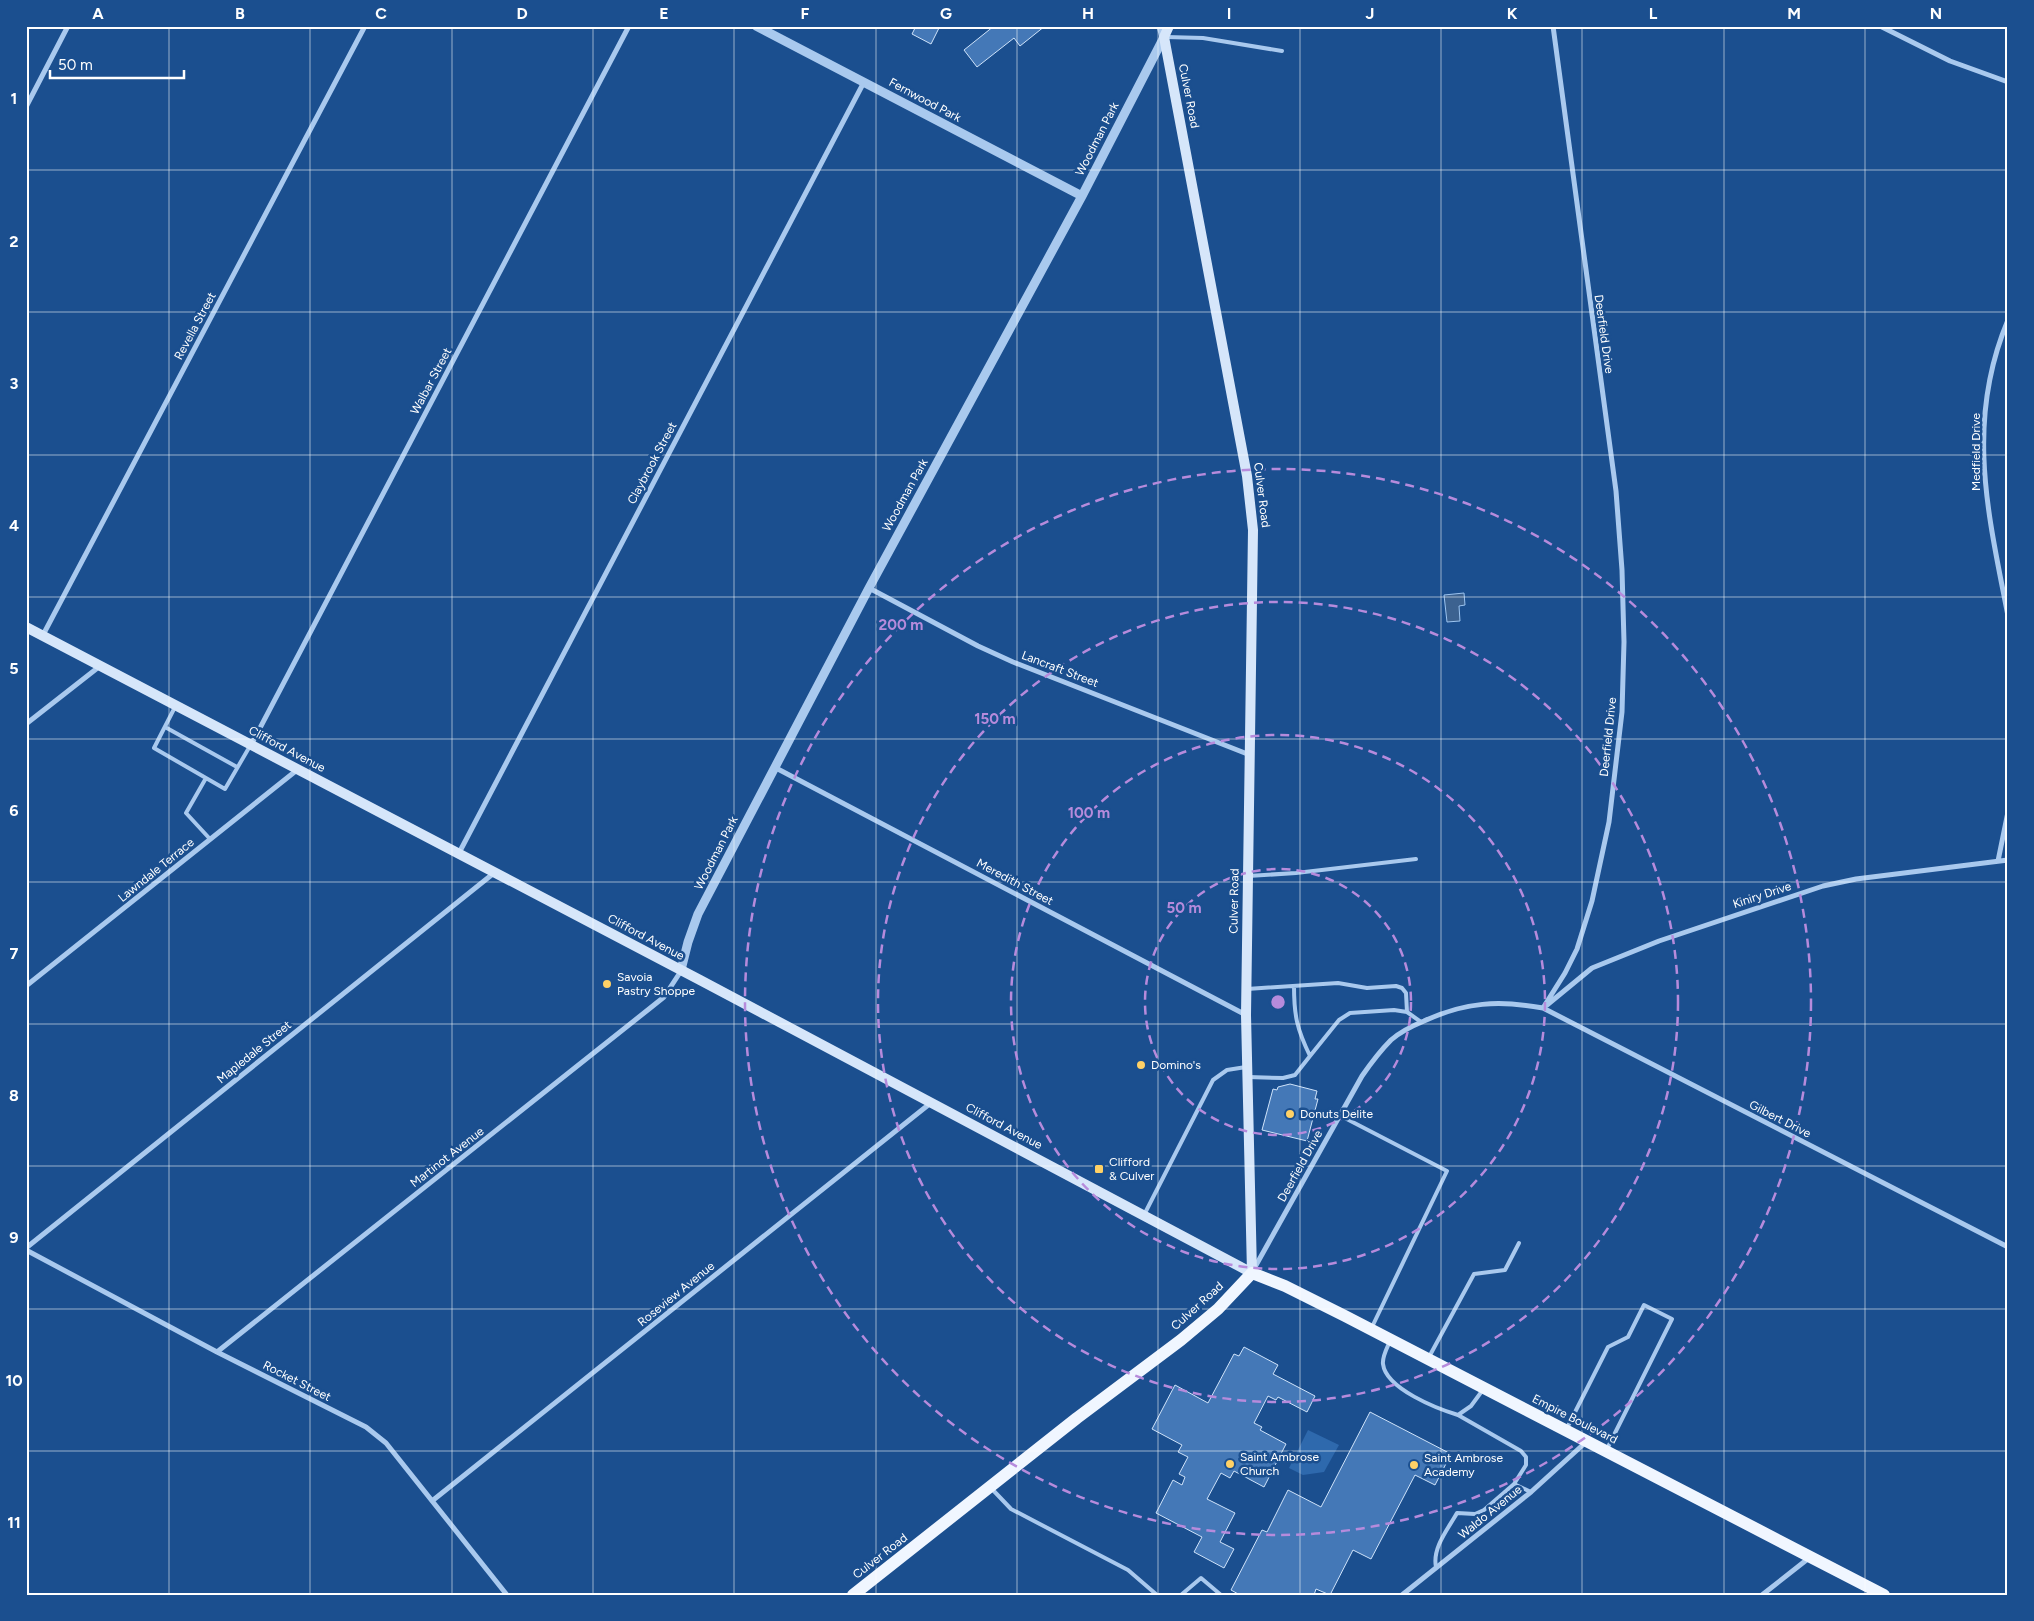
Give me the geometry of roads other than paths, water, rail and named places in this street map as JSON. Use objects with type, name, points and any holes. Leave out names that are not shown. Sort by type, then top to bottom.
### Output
[{"type":"main road","points":[[1164,37],[1169,26]]},
{"type":"main road","name":"Culver Road","points":[[853,1595],[990,1486],[1181,1340],[1218,1309],[1252,1273],[1246,1015],[1252,505],[1164,37]]},
{"type":"main road","name":"Clifford Avenue","points":[[26,627],[682,970],[1252,1273]]},
{"type":"main road","name":"Empire Boulevard","points":[[1252,1273],[1285,1286],[1371,1329],[1884,1595]]},
{"type":"street","points":[[26,107],[68,26]]},
{"type":"street","name":"Revella Street","points":[[43,636],[365,26]]},
{"type":"street","name":"Walbar Street","points":[[251,745],[629,26]]},
{"type":"street","name":"Fernwood Park","points":[[756,26],[1082,196]]},
{"type":"street","points":[[1161,26],[1164,37]]},
{"type":"street","name":"Deerfield Drive","points":[[1252,1273],[1362,1076],[1392,1039],[1421,1022],[1464,1006],[1493,1002],[1516,1003],[1543,1008],[1565,973],[1577,949],[1592,901],[1609,822],[1622,712],[1624,642],[1622,570],[1616,490],[1553,26]]},
{"type":"street","points":[[1880,26],[1950,61],[2008,82]]},
{"type":"street","name":"Woodman Park","points":[[682,970],[688,942],[698,914],[868,588],[1082,196],[1164,37]]},
{"type":"street","name":"Claybrook Street","points":[[458,853],[864,82]]},
{"type":"street","name":"Medfield Drive","points":[[2008,320],[1991,368],[1986,398],[1984,465],[1986,502],[2008,616]]},
{"type":"street","name":"Lancraft Street","points":[[868,588],[978,646],[1013,662],[1250,755]]},
{"type":"street","points":[[26,724],[100,666]]},
{"type":"street","name":"Meredith Street","points":[[774,767],[1246,1015]]},
{"type":"street","name":"Lawndale Terrace","points":[[26,986],[298,769]]},
{"type":"street","points":[[1998,861],[2008,812]]},
{"type":"street","name":"Kiniry Drive","points":[[1543,1008],[1592,968],[1659,942],[1823,886],[1856,879],[2008,860]]},
{"type":"street","name":"Mapledale Street","points":[[26,1249],[495,872]]},
{"type":"street","name":"Martinot Avenue","points":[[217,1352],[649,1009],[664,996],[682,970]]},
{"type":"street","name":"Gilbert Drive","points":[[1543,1008],[2008,1247]]},
{"type":"street","name":"Roseview Avenue","points":[[432,1501],[932,1102]]},
{"type":"street","name":"Rocket Street","points":[[26,1249],[217,1352],[366,1427],[386,1443],[507,1595]]},
{"type":"street","name":"Waldo Avenue","points":[[1402,1595],[1531,1492],[1587,1441]]},
{"type":"street","points":[[1762,1595],[1810,1556]]},
{"type":"lane","points":[[1164,37],[1203,38],[1282,51]]},
{"type":"lane","points":[[176,706],[154,748],[225,789],[251,745]]},
{"type":"lane","points":[[165,727],[237,767]]},
{"type":"lane","points":[[206,778],[186,813],[210,839]]},
{"type":"lane","points":[[1248,876],[1296,873],[1416,859]]},
{"type":"lane","points":[[1247,989],[1338,983],[1367,988],[1396,986],[1402,988],[1406,993],[1407,1012]]},
{"type":"lane","points":[[1294,986],[1294,1009],[1297,1029],[1310,1056]]},
{"type":"lane","points":[[1144,1215],[1213,1080],[1227,1070],[1284,1078],[1295,1075],[1339,1020],[1350,1013],[1394,1010],[1407,1012],[1421,1022]]},
{"type":"lane","points":[[1340,1115],[1447,1171],[1371,1329]]},
{"type":"lane","points":[[1428,1359],[1474,1274],[1505,1270],[1519,1243]]},
{"type":"lane","points":[[1565,1430],[1608,1347],[1628,1337],[1644,1305],[1672,1319],[1606,1451]]},
{"type":"lane","points":[[1390,1339],[1382,1363],[1385,1372],[1394,1383],[1442,1410],[1458,1415],[1521,1451],[1526,1457],[1526,1465],[1514,1484],[1484,1510],[1475,1514],[1458,1513],[1438,1548],[1434,1558],[1436,1567]]},
{"type":"lane","points":[[1458,1415],[1471,1406],[1484,1388]]},
{"type":"lane","points":[[1514,1484],[1531,1492]]},
{"type":"lane","points":[[990,1486],[1011,1509],[1128,1570],[1157,1595]]},
{"type":"lane","points":[[1181,1595],[1201,1578],[1221,1595]]},
{"type":"place","name":"Savoia Pastry Shoppe","points":[[607,984]]},
{"type":"place","name":"Domino's","points":[[1141,1065]]},
{"type":"place","name":"Donuts Delite","points":[[1290,1114]]},
{"type":"place","name":"Clifford & Culver","points":[[1099,1169]]},
{"type":"place","name":"Saint Ambrose Church","points":[[1230,1464]]},
{"type":"place","name":"Saint Ambrose Academy","points":[[1414,1465]]}]
